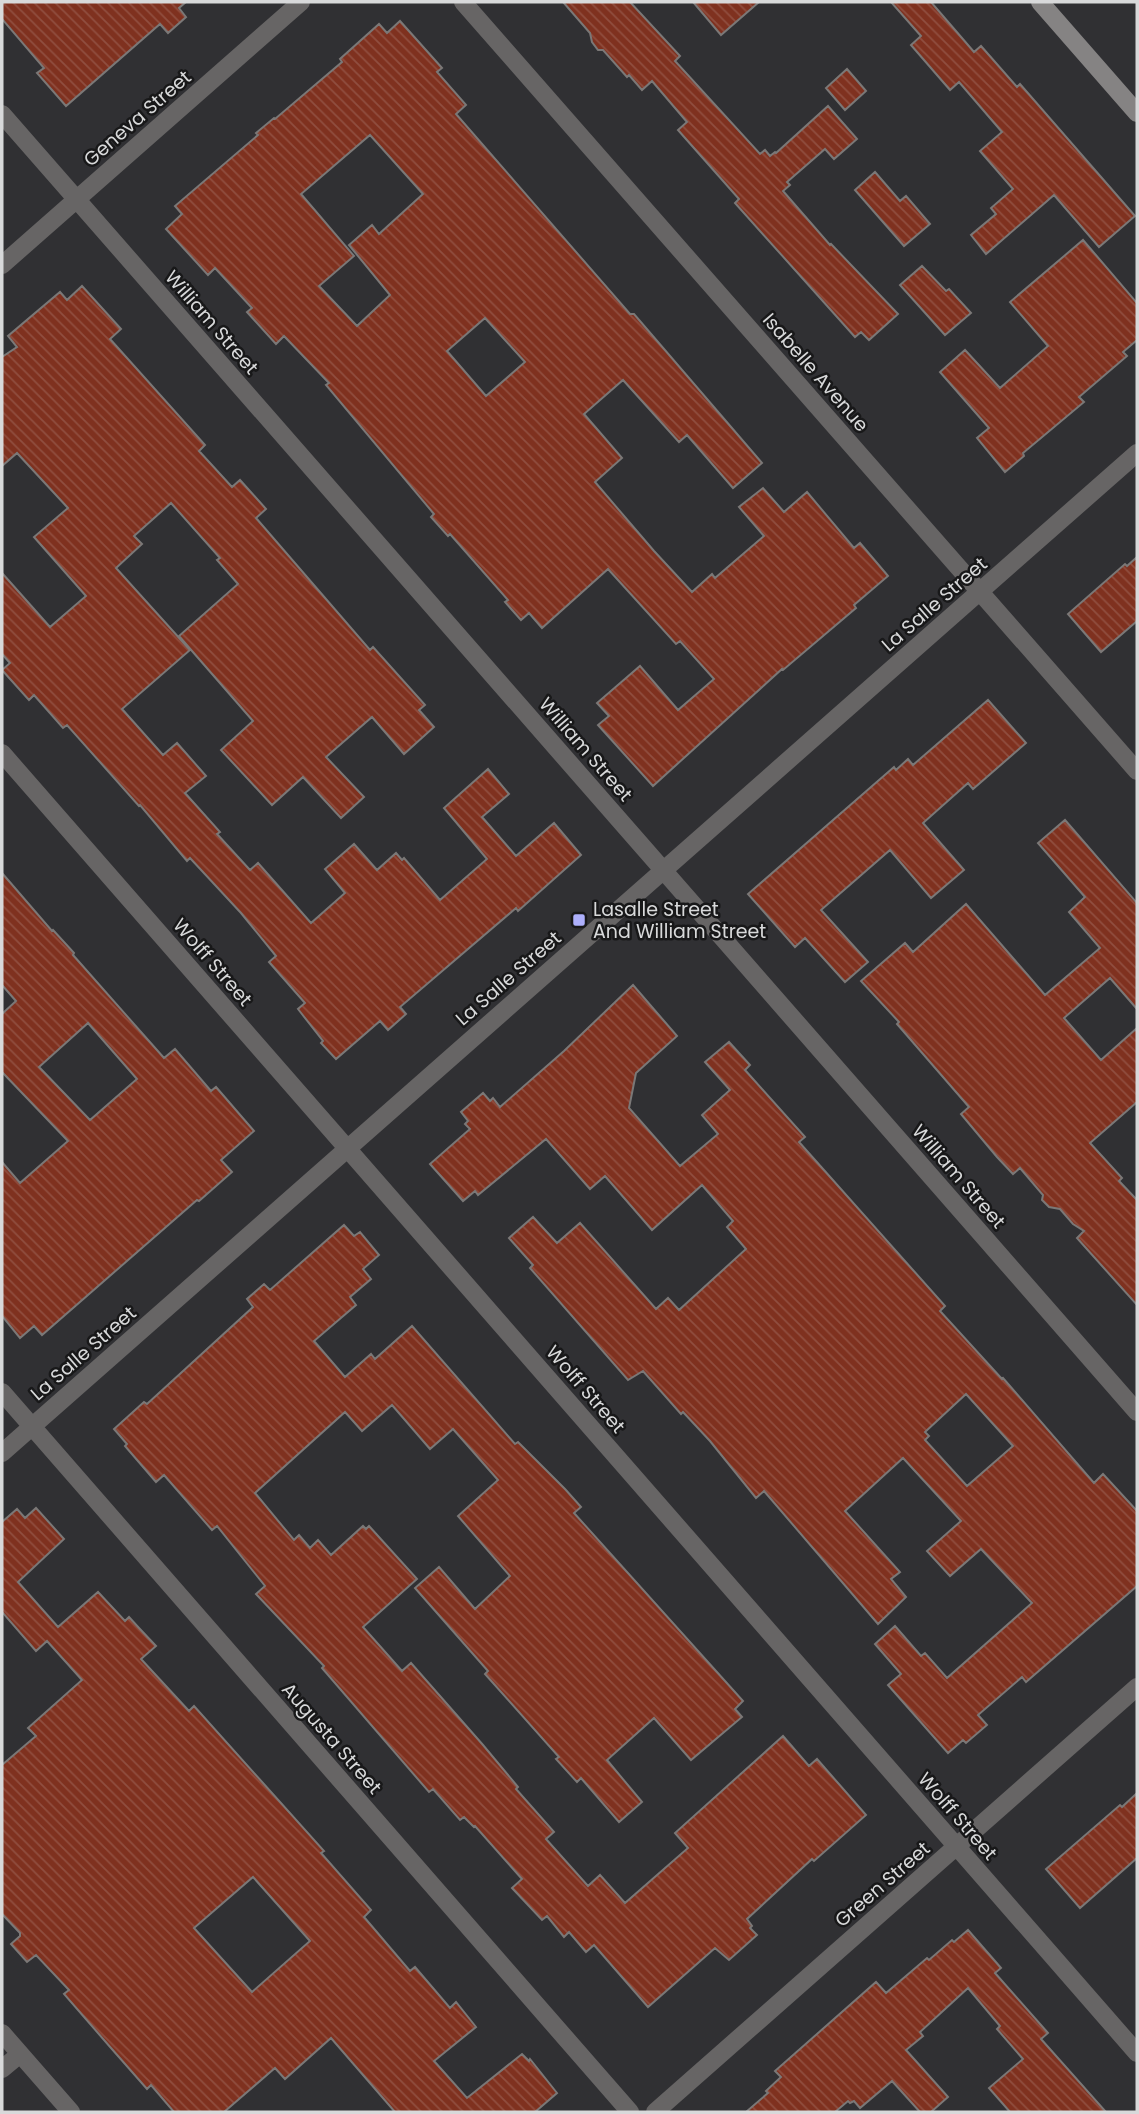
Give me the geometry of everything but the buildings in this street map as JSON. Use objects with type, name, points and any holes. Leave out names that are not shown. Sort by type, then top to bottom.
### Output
[{"type":"street","name":"Geneva Street","points":[[2,265],[301,2]]},
{"type":"street","name":"Isabelle Avenue","points":[[463,2],[1137,771]]},
{"type":"street","points":[[1040,2],[1137,113]]},
{"type":"street","name":"William Street","points":[[2,114],[1137,1412]]},
{"type":"street","name":"La Salle Street","points":[[2,1452],[1137,453]]},
{"type":"street","name":"Wolff Street","points":[[2,753],[1137,2053]]},
{"type":"street","name":"Augusta Street","points":[[2,1392],[630,2112]]},
{"type":"street","name":"Green Street","points":[[655,2112],[1137,1688]]},
{"type":"street","points":[[2,2033],[71,2112]]},
{"type":"street","points":[[2,2070],[20,2054]]},
{"type":"place","name":"Lasalle Street And William Street","points":[[579,920]]}]
